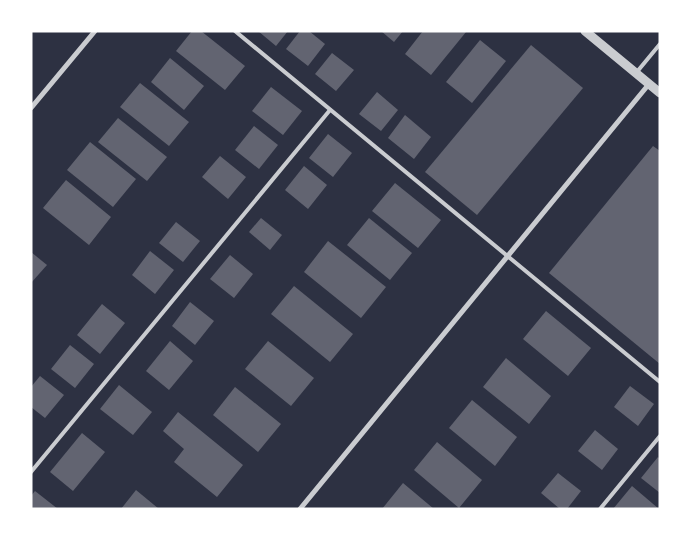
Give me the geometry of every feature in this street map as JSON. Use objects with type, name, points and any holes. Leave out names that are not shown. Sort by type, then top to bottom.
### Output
[{"type":"street","points":[[31,108],[95,31]]},
{"type":"street","points":[[586,31],[660,93]]},
{"type":"street","points":[[300,509],[649,84]]},
{"type":"lane","points":[[235,31],[660,382]]},
{"type":"lane","points":[[636,73],[660,44]]},
{"type":"lane","points":[[31,472],[330,110]]},
{"type":"lane","points":[[600,509],[660,436]]},
{"type":"building","points":[[192,31],[201,31],[245,66],[225,90],[176,51]]},
{"type":"building","points":[[258,31],[288,31],[276,46]]},
{"type":"building","points":[[300,31],[309,31],[325,44],[308,66],[286,49]]},
{"type":"building","points":[[381,31],[403,31],[394,42]]},
{"type":"building","points":[[423,31],[466,32],[431,75],[405,54]]},
{"type":"building","points":[[480,40],[506,61],[472,103],[446,82]]},
{"type":"building","points":[[531,45],[583,88],[477,215],[425,172]]},
{"type":"building","points":[[332,53],[354,70],[336,91],[315,74]]},
{"type":"building","points":[[170,58],[204,86],[184,110],[151,82]]},
{"type":"building","points":[[140,83],[189,122],[169,146],[120,107]]},
{"type":"building","points":[[271,87],[302,111],[283,135],[252,111]]},
{"type":"building","points":[[377,92],[398,110],[381,131],[359,114]]},
{"type":"building","points":[[405,115],[431,137],[414,159],[388,138]]},
{"type":"building","points":[[118,118],[167,157],[147,181],[98,142]]},
{"type":"building","points":[[254,126],[278,145],[259,169],[235,150]]},
{"type":"building","points":[[328,134],[352,153],[333,177],[309,158]]},
{"type":"building","points":[[90,142],[136,179],[113,207],[67,170]]},
{"type":"building","points":[[653,146],[660,151],[660,364],[549,273]]},
{"type":"building","points":[[220,156],[246,177],[228,199],[202,177]]},
{"type":"building","points":[[304,166],[327,185],[308,209],[285,190]]},
{"type":"building","points":[[66,180],[111,217],[89,245],[43,208]]},
{"type":"building","points":[[395,183],[441,220],[418,248],[372,211]]},
{"type":"building","points":[[261,218],[282,235],[270,250],[249,232]]},
{"type":"building","points":[[369,218],[412,253],[390,280],[347,245]]},
{"type":"building","points":[[176,222],[200,241],[183,262],[159,243]]},
{"type":"building","points":[[328,241],[386,287],[361,318],[304,272]]},
{"type":"building","points":[[150,251],[174,270],[155,294],[132,275]]},
{"type":"building","points":[[31,252],[47,265],[31,283]]},
{"type":"building","points":[[230,255],[253,274],[234,298],[210,279]]},
{"type":"building","points":[[294,286],[353,334],[330,362],[271,314]]},
{"type":"building","points":[[190,302],[214,321],[195,345],[172,326]]},
{"type":"building","points":[[102,304],[125,323],[100,354],[77,335]]},
{"type":"building","points":[[546,311],[591,348],[568,376],[523,339]]},
{"type":"building","points":[[170,341],[193,361],[169,390],[146,371]]},
{"type":"building","points":[[268,341],[314,378],[291,406],[245,369]]},
{"type":"building","points":[[70,345],[94,364],[75,388],[51,369]]},
{"type":"building","points":[[506,358],[551,396],[529,424],[483,387]]},
{"type":"building","points":[[40,376],[64,395],[45,418],[31,407],[31,387]]},
{"type":"building","points":[[119,385],[152,412],[133,435],[100,409]]},
{"type":"building","points":[[630,386],[654,404],[638,426],[614,407]]},
{"type":"building","points":[[235,387],[281,424],[258,452],[213,415]]},
{"type":"building","points":[[472,400],[517,437],[495,466],[449,428]]},
{"type":"building","points":[[178,412],[243,465],[217,497],[174,462],[184,449],[163,431]]},
{"type":"building","points":[[595,430],[618,449],[602,470],[578,451]]},
{"type":"building","points":[[82,433],[105,452],[73,491],[50,472]]},
{"type":"building","points":[[437,442],[482,480],[459,508],[414,470]]},
{"type":"building","points":[[658,457],[660,459],[660,493],[641,478]]},
{"type":"building","points":[[558,473],[581,491],[567,509],[560,509],[541,493]]},
{"type":"building","points":[[403,483],[434,509],[382,509]]},
{"type":"building","points":[[632,486],[659,509],[613,509]]},
{"type":"building","points":[[136,490],[159,509],[121,509]]},
{"type":"building","points":[[35,491],[58,509],[31,509],[31,496]]}]
